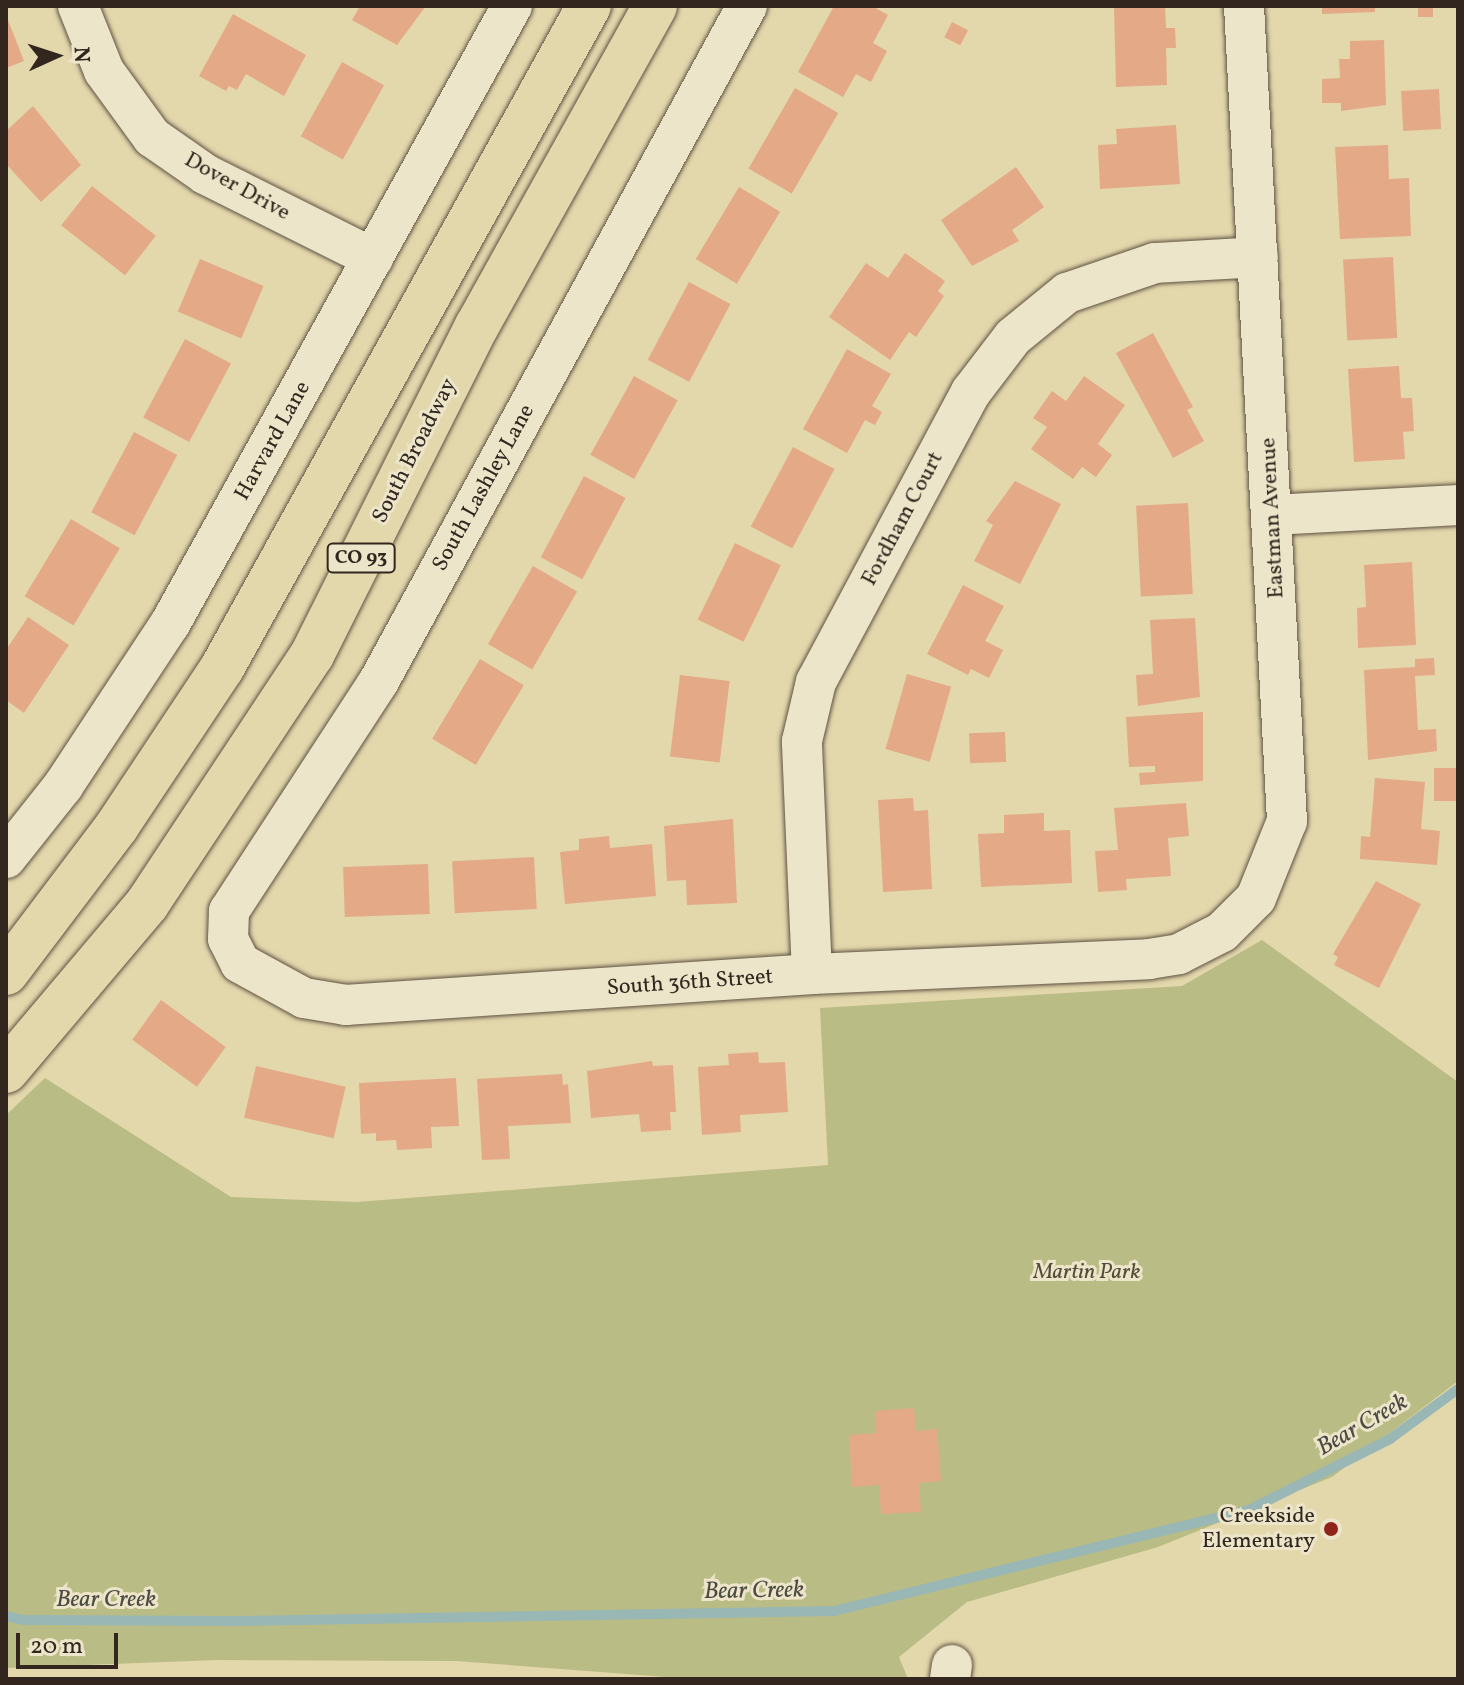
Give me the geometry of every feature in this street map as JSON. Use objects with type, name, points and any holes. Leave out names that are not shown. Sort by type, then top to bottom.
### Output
[{"type":"main road","name":"CO 93","points":[[6,973],[117,826],[222,668],[589,6]]},
{"type":"main road","name":"South Broadway","points":[[6,1071],[147,904],[312,655],[477,326],[655,6]]},
{"type":"street","name":"Dover Drive","points":[[78,6],[104,71],[152,137],[205,174],[373,258]]},
{"type":"street","name":"Harvard Lane","points":[[6,858],[63,786],[170,624],[512,6]]},
{"type":"street","name":"South Lashley Lane","points":[[240,963],[228,939],[229,911],[379,681],[747,6]]},
{"type":"street","name":"Eastman Avenue","points":[[1149,959],[1179,954],[1222,932],[1256,898],[1287,821],[1244,6]]},
{"type":"street","name":"Fordham Court","points":[[812,974],[802,741],[816,682],[971,392],[1013,337],[1067,293],[1155,263],[1258,257]]},
{"type":"street","points":[[1273,515],[1458,505]]},
{"type":"street","name":"South 36th Street","points":[[240,963],[304,998],[346,1005],[812,974],[1149,959]]},
{"type":"green space","name":"Martin Park","points":[[1262,940],[1458,1082],[1458,1381],[1332,1477],[1158,1547],[967,1602],[899,1657],[908,1679],[692,1679],[456,1661],[218,1660],[6,1668],[6,1115],[45,1078],[231,1197],[357,1202],[828,1165],[820,1008],[1182,986]]},
{"type":"building","points":[[360,6],[426,6],[397,45],[352,20]]},
{"type":"building","points":[[834,6],[872,6],[888,15],[873,43],[887,51],[871,82],[856,74],[843,97],[798,72]]},
{"type":"building","points":[[1114,6],[1165,6],[1166,28],[1175,28],[1176,48],[1166,48],[1167,85],[1116,87]]},
{"type":"building","points":[[1322,6],[1375,6],[1375,12],[1322,14]]},
{"type":"building","points":[[1418,6],[1433,6],[1433,17],[1418,17]]},
{"type":"building","points":[[233,14],[306,55],[284,96],[246,74],[237,90],[229,86],[226,91],[199,76]]},
{"type":"building","points":[[6,15],[24,61],[6,68]]},
{"type":"building","points":[[952,22],[968,30],[960,45],[944,37]]},
{"type":"building","points":[[1384,40],[1386,105],[1341,111],[1341,103],[1322,103],[1322,79],[1340,78],[1339,59],[1350,59],[1350,41]]},
{"type":"building","points":[[342,62],[384,85],[343,160],[301,136]]},
{"type":"building","points":[[795,88],[838,113],[792,194],[748,169]]},
{"type":"building","points":[[1439,89],[1441,129],[1403,131],[1401,91]]},
{"type":"building","points":[[33,106],[81,165],[41,202],[6,164],[6,131]]},
{"type":"building","points":[[1176,125],[1180,184],[1100,189],[1098,145],[1117,144],[1116,129]]},
{"type":"building","points":[[1388,145],[1389,179],[1409,178],[1411,236],[1340,239],[1335,147]]},
{"type":"building","points":[[1016,167],[1044,207],[1012,230],[1019,241],[972,266],[941,220]]},
{"type":"building","points":[[92,186],[156,236],[125,275],[61,225]]},
{"type":"building","points":[[739,187],[780,212],[737,284],[696,259]]},
{"type":"building","points":[[905,253],[945,281],[938,291],[944,296],[916,337],[909,332],[890,360],[829,317],[866,263],[888,278]]},
{"type":"building","points":[[1393,257],[1397,338],[1347,341],[1343,260]]},
{"type":"building","points":[[200,259],[264,286],[241,338],[178,311]]},
{"type":"building","points":[[689,282],[730,304],[689,382],[648,360]]},
{"type":"building","points":[[1153,333],[1193,407],[1187,410],[1204,441],[1173,458],[1116,353]]},
{"type":"building","points":[[185,339],[231,363],[189,442],[143,418]]},
{"type":"building","points":[[847,349],[891,374],[872,406],[882,412],[875,425],[865,420],[847,453],[803,429]]},
{"type":"building","points":[[1399,366],[1401,398],[1412,398],[1414,431],[1403,432],[1405,459],[1354,462],[1348,369]]},
{"type":"building","points":[[634,376],[678,400],[634,479],[590,455]]},
{"type":"building","points":[[1084,376],[1125,405],[1098,444],[1112,455],[1096,477],[1082,467],[1073,479],[1031,449],[1047,427],[1033,418],[1052,391],[1066,401]]},
{"type":"building","points":[[134,432],[177,455],[135,535],[91,512]]},
{"type":"building","points":[[793,447],[834,469],[792,549],[751,526]]},
{"type":"building","points":[[584,476],[625,498],[582,579],[541,557]]},
{"type":"building","points":[[1015,481],[1061,504],[1020,584],[974,561],[993,525],[986,521]]},
{"type":"building","points":[[1188,503],[1193,594],[1141,597],[1136,506]]},
{"type":"building","points":[[71,519],[120,548],[74,626],[25,596]]},
{"type":"building","points":[[735,543],[781,565],[744,642],[698,619]]},
{"type":"building","points":[[1412,562],[1416,645],[1358,648],[1357,608],[1366,607],[1364,565]]},
{"type":"building","points":[[533,566],[577,592],[532,669],[488,644]]},
{"type":"building","points":[[963,585],[1004,606],[985,641],[1003,650],[989,678],[971,669],[968,675],[927,654]]},
{"type":"building","points":[[28,617],[69,645],[24,713],[6,700],[6,650]]},
{"type":"building","points":[[1195,618],[1200,697],[1138,706],[1136,675],[1153,674],[1150,620]]},
{"type":"building","points":[[1434,658],[1435,675],[1415,676],[1418,730],[1436,729],[1437,751],[1368,760],[1364,670],[1415,667],[1415,659]]},
{"type":"building","points":[[480,659],[524,685],[476,765],[432,739]]},
{"type":"building","points":[[907,674],[951,687],[930,762],[886,749]]},
{"type":"building","points":[[680,675],[730,681],[720,762],[670,756]]},
{"type":"building","points":[[1203,712],[1203,781],[1140,785],[1139,773],[1155,772],[1155,766],[1129,767],[1126,717]]},
{"type":"building","points":[[1005,732],[1006,762],[970,763],[969,733]]},
{"type":"building","points":[[1434,768],[1458,768],[1458,801],[1434,801]]},
{"type":"building","points":[[1375,778],[1425,782],[1421,829],[1440,831],[1437,865],[1360,859],[1361,836],[1370,837]]},
{"type":"building","points":[[913,798],[914,811],[928,810],[932,889],[883,892],[878,800]]},
{"type":"building","points":[[1186,803],[1189,836],[1168,838],[1171,876],[1126,879],[1127,890],[1098,892],[1095,851],[1118,850],[1114,808]]},
{"type":"building","points":[[1044,813],[1044,831],[1070,830],[1072,883],[981,887],[978,834],[1004,833],[1004,815]]},
{"type":"building","points":[[733,819],[737,903],[687,905],[686,880],[667,881],[664,826]]},
{"type":"building","points":[[609,836],[610,848],[652,844],[656,896],[565,904],[560,852],[579,850],[579,839]]},
{"type":"building","points":[[534,857],[537,909],[455,913],[452,861]]},
{"type":"building","points":[[428,864],[430,914],[345,917],[343,867]]},
{"type":"building","points":[[1376,881],[1421,904],[1379,988],[1334,965],[1338,957],[1333,954]]},
{"type":"building","points":[[161,1000],[226,1047],[197,1087],[132,1040]]},
{"type":"building","points":[[758,1052],[759,1063],[785,1062],[788,1112],[740,1115],[741,1132],[702,1135],[698,1067],[729,1065],[728,1054]]},
{"type":"building","points":[[652,1061],[653,1066],[673,1065],[676,1112],[670,1112],[671,1130],[641,1132],[639,1114],[591,1118],[587,1071]]},
{"type":"building","points":[[256,1066],[346,1087],[334,1138],[244,1118]]},
{"type":"building","points":[[562,1074],[563,1085],[568,1084],[571,1123],[508,1126],[510,1159],[482,1160],[477,1079]]},
{"type":"building","points":[[456,1078],[459,1126],[431,1127],[432,1148],[397,1150],[396,1140],[376,1141],[376,1133],[361,1134],[359,1083]]},
{"type":"building","points":[[914,1408],[916,1431],[937,1429],[941,1481],[919,1483],[921,1512],[881,1514],[879,1485],[852,1487],[849,1435],[876,1433],[875,1411]]},
{"type":"waterway","name":"Bear Creek","points":[[6,1616],[24,1620],[237,1621],[834,1611],[1249,1510],[1390,1439],[1458,1389]]},
{"type":"place","name":"Creekside Elementary","points":[[1331,1529]]}]
